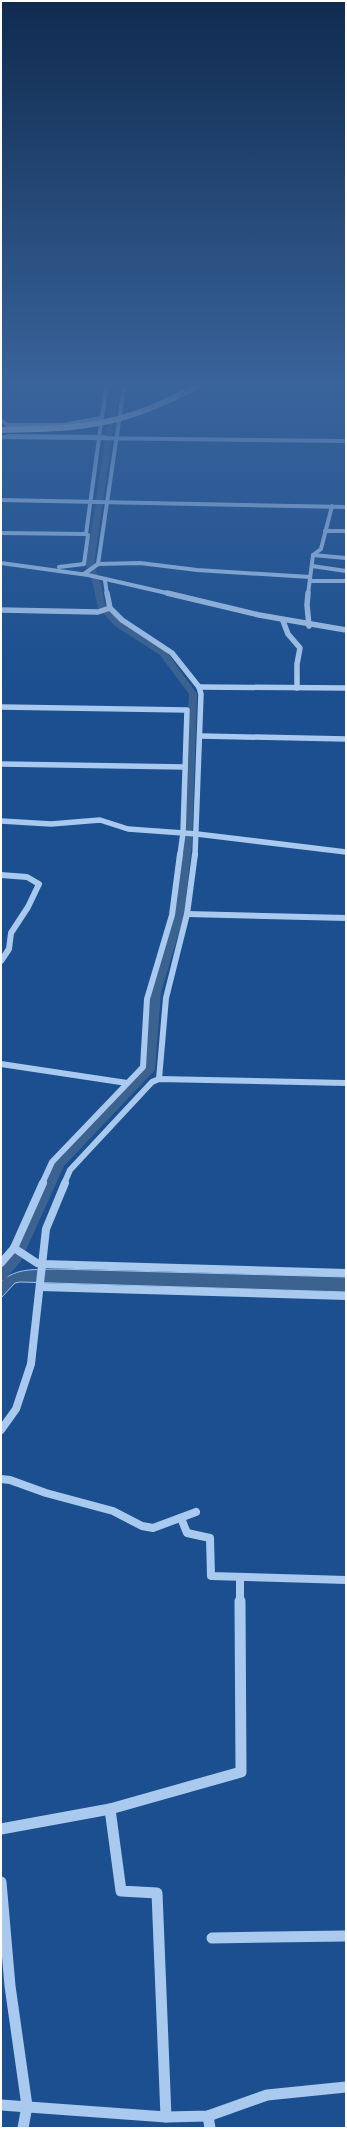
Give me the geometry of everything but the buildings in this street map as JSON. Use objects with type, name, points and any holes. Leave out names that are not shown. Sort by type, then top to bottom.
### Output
[{"type":"street","points":[[54,568],[84,564],[88,535],[86,534],[94,486]]},
{"type":"street","points":[[96,566],[108,486]]},
{"type":"street","points":[[1,500],[346,506]]},
{"type":"street","points":[[309,626],[306,605],[313,555],[321,549],[332,506]]},
{"type":"street","points":[[325,531],[346,531]]},
{"type":"street","points":[[1,533],[86,534]]},
{"type":"street","points":[[313,555],[346,558]]},
{"type":"street","points":[[1,563],[86,572],[283,621],[309,626],[346,630]]},
{"type":"street","points":[[86,572],[96,566],[140,563],[197,570],[346,581]]},
{"type":"street","points":[[312,566],[346,571]]},
{"type":"street","points":[[105,581],[109,608],[122,620],[172,653],[199,687],[201,694],[197,834],[188,914],[168,986],[159,1079]]},
{"type":"street","points":[[1,610],[100,611],[109,608]]},
{"type":"street","points":[[283,621],[288,634],[300,648],[297,664],[297,688]]},
{"type":"street","points":[[199,687],[346,688]]},
{"type":"street","points":[[1,707],[187,710],[183,833],[172,915],[147,999],[143,1066],[52,1162],[14,1248],[1,1263]]},
{"type":"street","points":[[200,736],[346,739]]},
{"type":"street","points":[[1,764],[185,767]]},
{"type":"street","points":[[1,821],[51,824],[100,820],[128,829],[197,834],[346,852]]},
{"type":"street","points":[[1,875],[29,877],[37,881],[39,884],[28,907],[11,933],[9,949],[1,961]]},
{"type":"street","points":[[188,914],[346,918]]},
{"type":"street","points":[[1,1064],[127,1083]]},
{"type":"street","points":[[1,1430],[16,1409],[31,1364],[46,1229],[70,1170],[152,1082],[159,1079],[346,1083]]},
{"type":"street","points":[[14,1248],[27,1257],[43,1264],[346,1273]]},
{"type":"street","points":[[40,1287],[346,1296]]},
{"type":"street","points":[[1,1479],[10,1480],[46,1493],[113,1511],[142,1526],[153,1528],[196,1512]]},
{"type":"street","points":[[181,1518],[186,1533],[210,1538],[211,1576],[346,1580]]},
{"type":"street","points":[[1,1829],[110,1809],[241,1772],[240,1577]]},
{"type":"street","points":[[110,1809],[121,1891],[157,1893],[166,2117]]},
{"type":"street","points":[[1,1882],[10,1986],[27,2106],[23,2128]]},
{"type":"street","points":[[212,1938],[346,1936]]},
{"type":"street","points":[[1,2105],[166,2117],[209,2122],[266,2096],[346,2087]]},
{"type":"water","points":[[56,1269],[346,1277],[346,1292],[20,1282],[15,1283],[1,1298],[1,1282],[7,1277],[27,1270]]},
{"type":"waterway","points":[[1,1276],[17,1257],[59,1163],[149,1070],[156,992],[179,915],[187,844],[193,694],[163,653],[118,624],[101,606],[97,584],[90,565],[101,486]]}]
